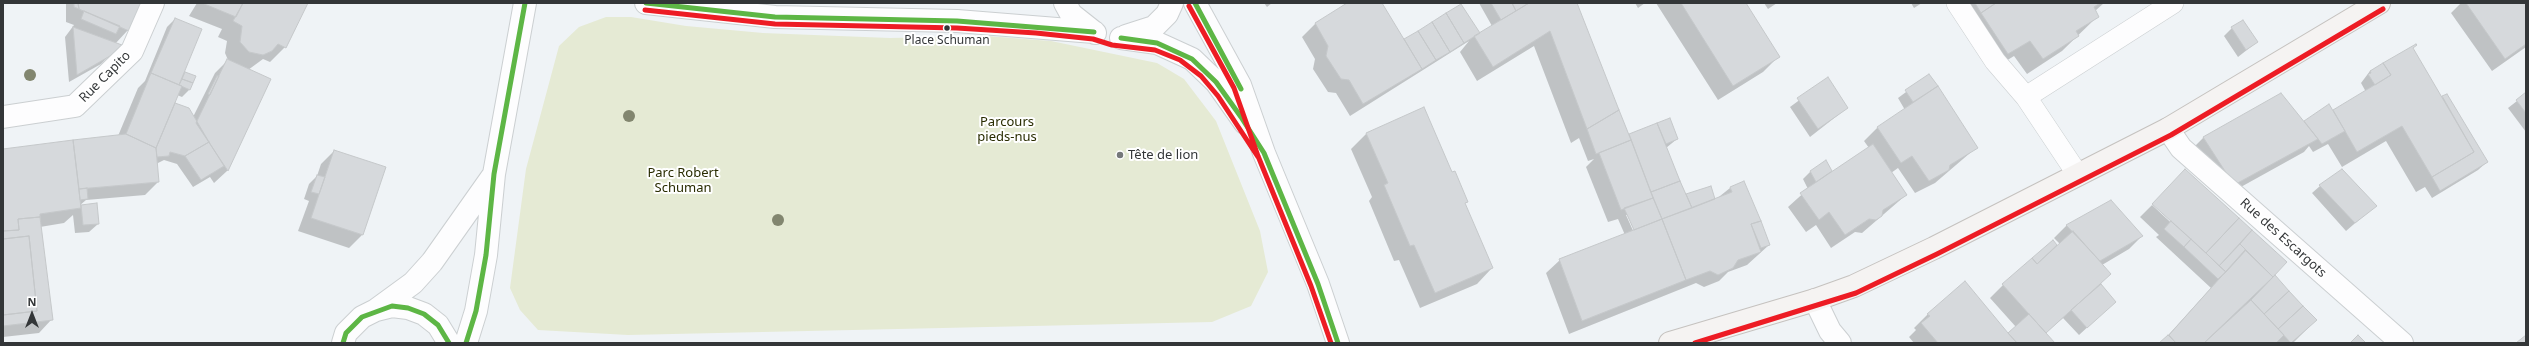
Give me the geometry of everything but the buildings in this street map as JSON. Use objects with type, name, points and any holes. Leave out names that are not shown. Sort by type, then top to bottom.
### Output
[{"type":"main road","points":[[1670,343],[1815,300],[1854,286],[1927,251],[2168,129],[2366,6]]},
{"type":"street","name":"Rue Capito","points":[[3,117],[75,106],[132,51],[153,3]]},
{"type":"street","points":[[466,343],[478,299],[494,174],[524,3]]},
{"type":"street","points":[[646,3],[767,16],[957,21],[1094,32],[1113,38],[1157,43],[1192,59],[1224,92],[1264,153]]},
{"type":"street","points":[[1065,3],[1071,14],[1094,32]]},
{"type":"street","points":[[1121,38],[1139,34],[1154,27],[1166,14],[1172,3]]},
{"type":"street","points":[[1195,3],[1240,85],[1264,153],[1318,284],[1338,343]]},
{"type":"street","name":"Rue des Escargots","points":[[2168,129],[2181,148],[2402,343]]},
{"type":"street","points":[[340,340],[362,317],[376,310],[408,287],[432,262],[494,174]]},
{"type":"street","points":[[1815,300],[1830,331],[1840,343]]},
{"type":"street","points":[[376,310],[397,307],[408,308],[424,314],[438,325],[449,343]]},
{"type":"lane","points":[[1957,3],[1995,60],[2026,97],[2078,175]]},
{"type":"lane","points":[[2026,97],[2173,3]]},
{"type":"green space","name":"Parc Robert Schuman","points":[[606,17],[631,17],[686,26],[763,33],[890,38],[986,36],[1051,41],[1157,63],[1184,79],[1216,121],[1260,231],[1268,272],[1251,306],[1212,322],[628,335],[538,330],[520,310],[510,288],[526,169],[559,46],[579,27]]},
{"type":"transit line","points":[[466,343],[476,311],[486,255],[494,174],[525,3]]},
{"type":"transit line","points":[[646,3],[775,17],[957,21],[1094,32]]},
{"type":"transit line","points":[[1195,3],[1241,89]]},
{"type":"transit line","points":[[1189,6],[1234,88],[1258,156],[1311,286],[1331,343]]},
{"type":"transit line","points":[[1695,343],[1856,293],[1937,254],[2171,135],[2383,9]]},
{"type":"transit line","points":[[645,10],[775,24],[957,28],[1036,33],[1093,39],[1112,45],[1155,50],[1180,60],[1201,76],[1218,96],[1258,157]]},
{"type":"transit line","points":[[1121,38],[1157,43],[1192,59],[1216,82],[1241,117],[1264,153],[1318,284],[1338,343]]},
{"type":"transit line","points":[[343,343],[346,333],[362,317],[392,306],[408,308],[424,314],[438,325],[449,343]]},
{"type":"place","name":"Place Schuman","points":[[947,28]]},
{"type":"place","name":"Tête de lion","points":[[1120,155]]},
{"type":"park label","name":"Parcours pieds-nus","points":[[1007,130]]}]
